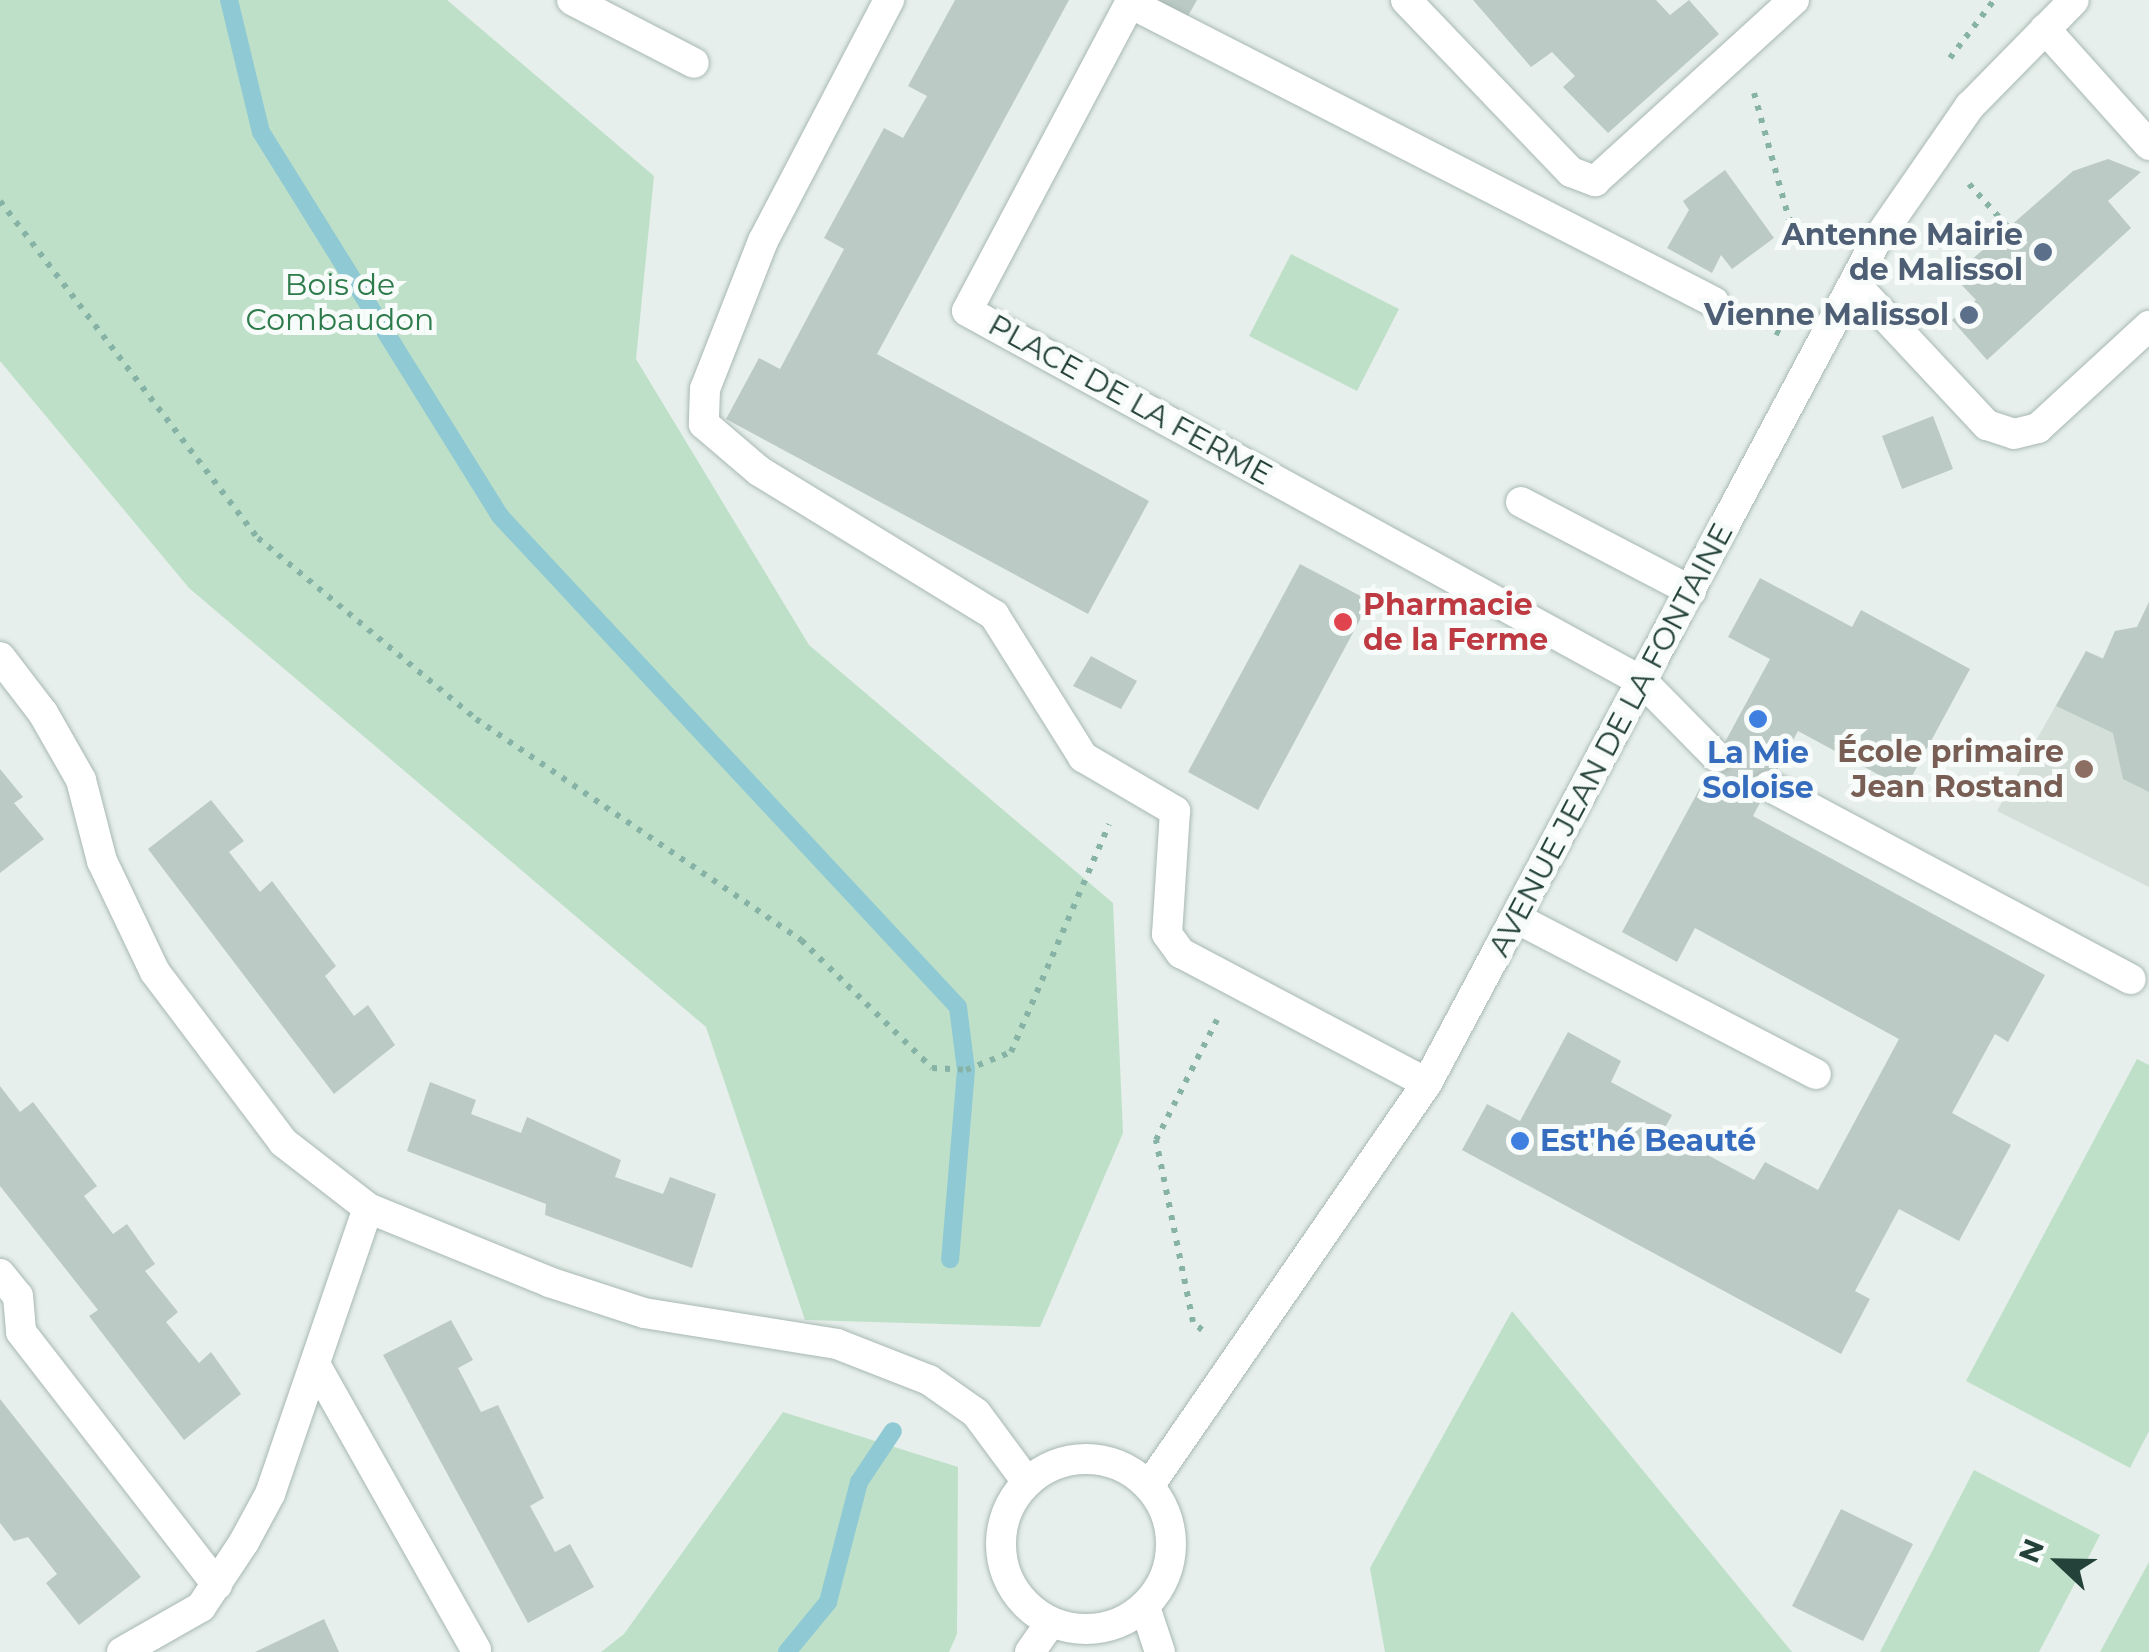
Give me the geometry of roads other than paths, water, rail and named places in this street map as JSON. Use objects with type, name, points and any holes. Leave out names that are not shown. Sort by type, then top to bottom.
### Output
[{"type":"street","points":[[572,0],[694,63]]},
{"type":"street","points":[[889,0],[763,241],[706,389],[704,424],[759,471],[994,615],[1083,757],[1175,811],[1167,934],[1181,953],[1427,1083]]},
{"type":"street","points":[[1406,0],[1570,172],[1595,181],[1794,0]]},
{"type":"street","name":"AVENUE JEAN DE LA FONTAINE","points":[[1148,1486],[1427,1083],[1876,244],[1970,106],[2074,0]]},
{"type":"street","name":"PLACE DE LA FERME","points":[[1643,682],[967,311],[1130,2],[1714,302]]},
{"type":"street","points":[[2045,28],[2149,145]]},
{"type":"street","points":[[1854,283],[1988,425],[2014,434],[2038,428],[2149,326]]},
{"type":"street","points":[[1520,502],[1691,591]]},
{"type":"street","points":[[0,657],[43,713],[82,780],[102,861],[156,972],[283,1142],[368,1208],[549,1282],[644,1312],[836,1344],[929,1380],[976,1413],[1027,1482]]},
{"type":"street","points":[[1643,682],[1717,757]]},
{"type":"street","points":[[1769,786],[2131,979]]},
{"type":"street","points":[[1516,918],[1816,1074]]},
{"type":"street","points":[[122,1652],[166,1632],[201,1607],[270,1494],[368,1208]]},
{"type":"street","points":[[0,1274],[18,1296],[22,1332],[217,1585]]},
{"type":"street","points":[[315,1364],[476,1650]]},
{"type":"street","points":[[1075,1459],[1104,1460],[1148,1486],[1167,1516],[1170,1558],[1144,1606],[1108,1627],[1050,1622],[1022,1601],[1002,1564],[1006,1514],[1027,1482],[1075,1459]]},
{"type":"street","points":[[1144,1606],[1160,1652]]},
{"type":"street","points":[[1030,1652],[1050,1622]]},
{"type":"waterway","points":[[229,0],[261,132],[500,516],[958,1007],[966,1070],[950,1259]]},
{"type":"waterway","points":[[787,1652],[828,1602],[859,1482],[893,1431]]},
{"type":"tunnel","points":[[1717,757],[1769,786]]},
{"type":"place","name":"Antenne Mairie de Malissol","points":[[2043,252]]},
{"type":"place","name":"Vienne Malissol","points":[[1969,315]]},
{"type":"place","name":"Pharmacie de la Ferme","points":[[1343,622]]},
{"type":"place","name":"La Mie Soloise","points":[[1758,719]]},
{"type":"place","name":"École primaire Jean Rostand","points":[[2084,769]]},
{"type":"place","name":"Est'hé Beauté","points":[[1520,1141]]},
{"type":"park label","name":"Bois de Combaudon","points":[[340,302]]}]
